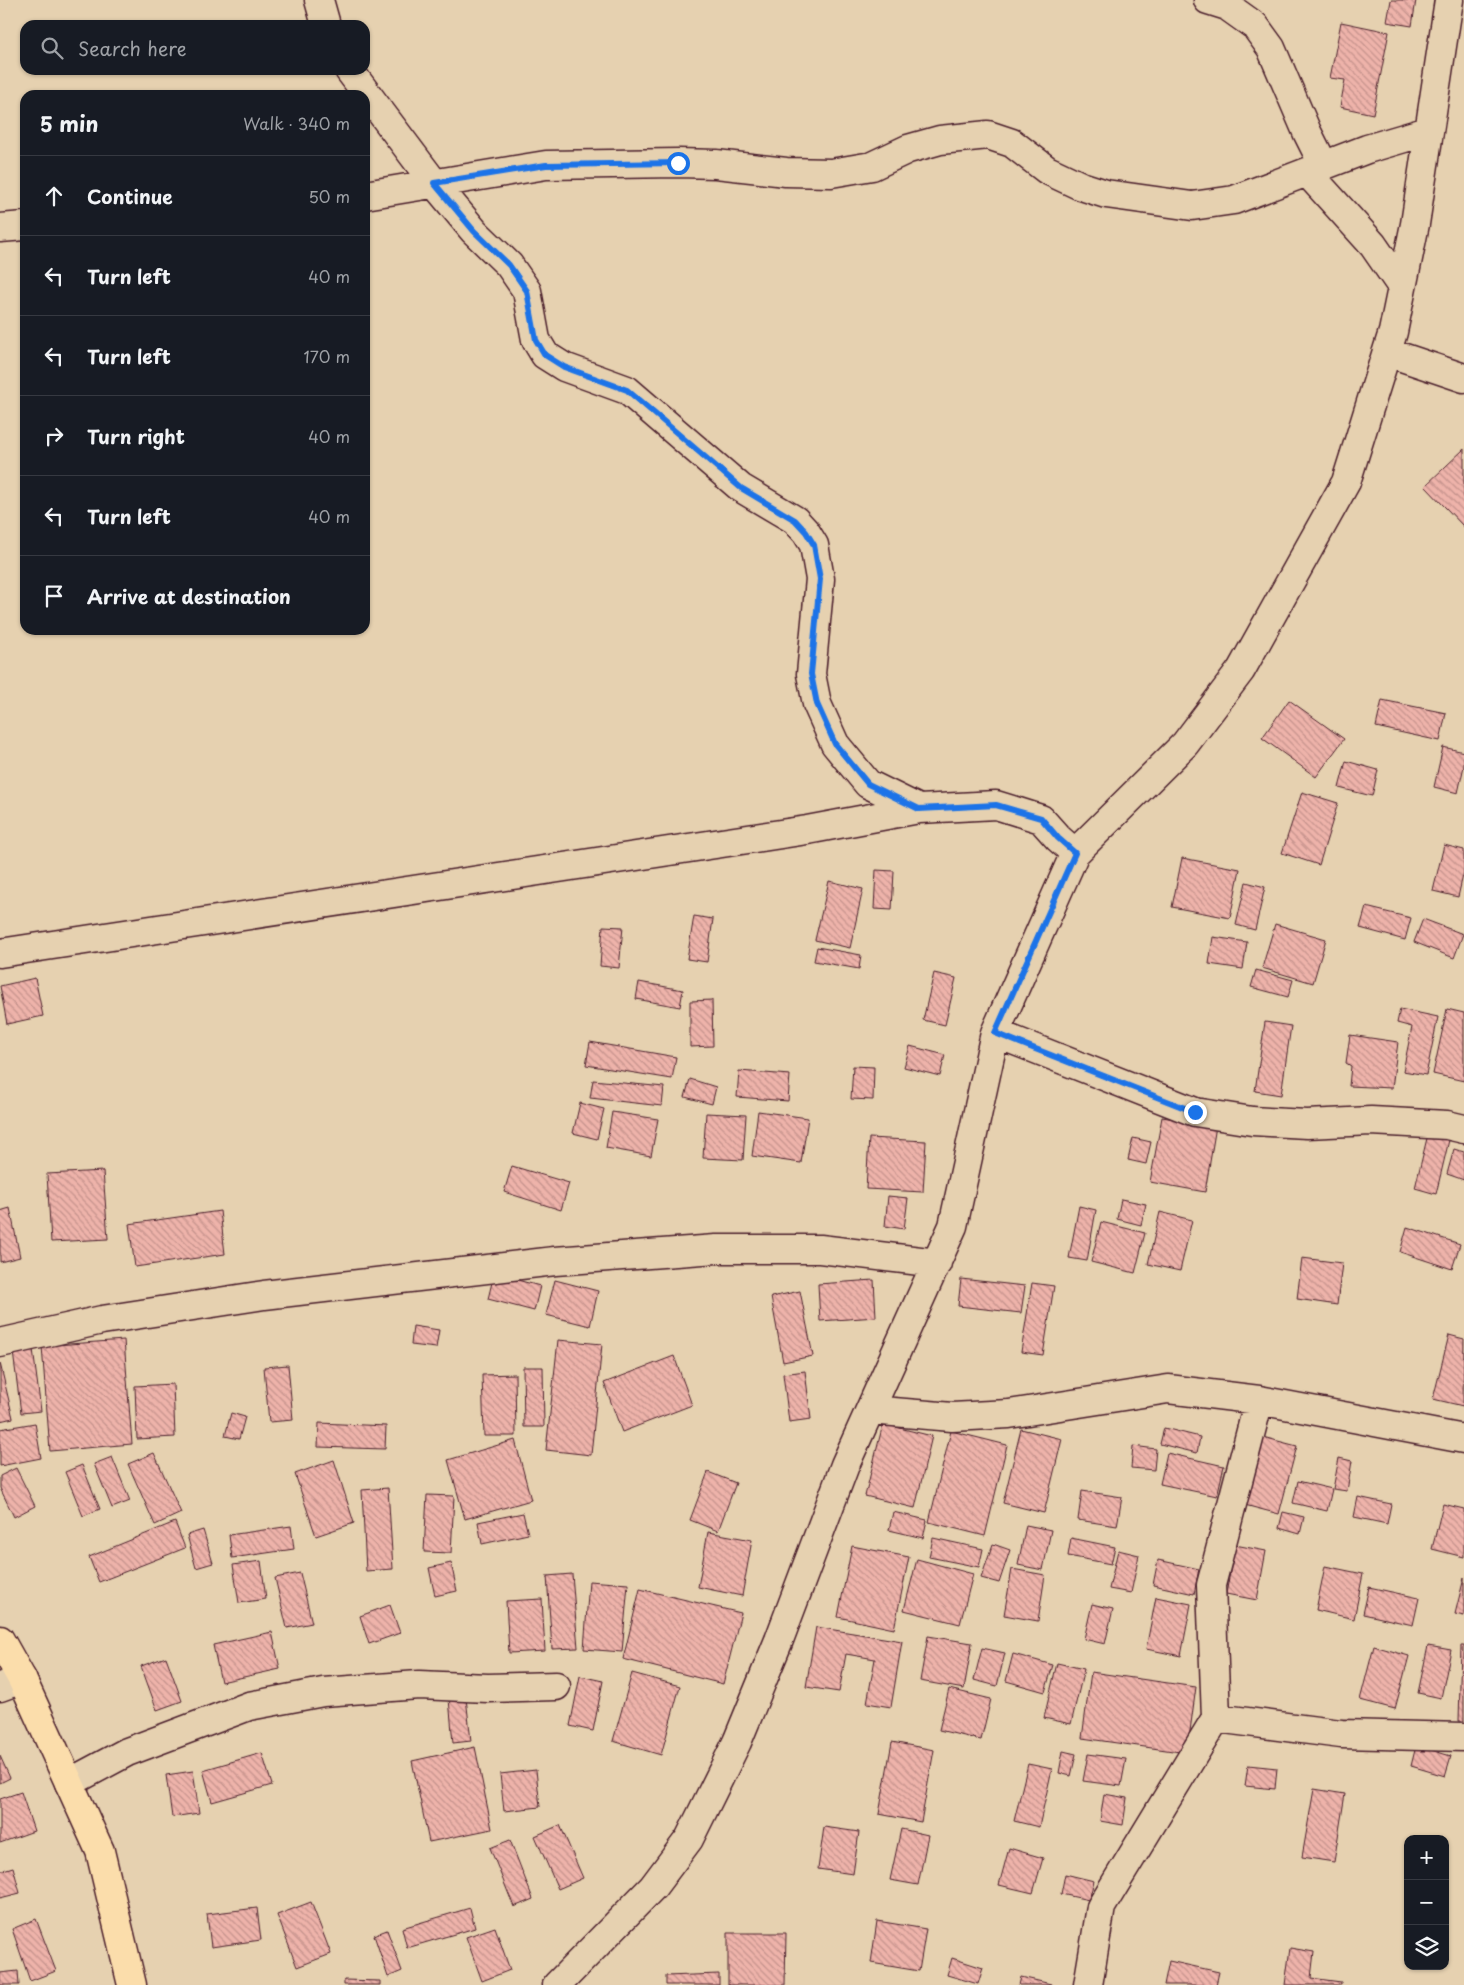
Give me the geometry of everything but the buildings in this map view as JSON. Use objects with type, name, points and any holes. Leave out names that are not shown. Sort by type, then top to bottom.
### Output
[{"type":"main road","points":[[0,1640],[11,1683],[69,1783],[100,1851],[132,1985]]},
{"type":"street","points":[[319,0],[325,20]]},
{"type":"street","points":[[1208,0],[1227,6],[1255,26],[1271,48],[1306,132],[1316,169],[1402,287]]},
{"type":"street","points":[[557,1985],[653,1887],[689,1839],[737,1742],[779,1640],[845,1466],[954,1226],[995,1033],[1075,853],[1185,744],[1241,670],[1346,482],[1393,332],[1415,224],[1449,0]]},
{"type":"street","points":[[353,75],[364,90]]},
{"type":"street","points":[[370,98],[434,183],[474,231],[509,265],[527,291],[536,340],[545,355],[564,367],[627,390],[741,488],[795,520],[806,532],[814,545],[820,579],[811,674],[817,704],[835,744],[868,784],[919,809]]},
{"type":"street","points":[[370,194],[546,165],[716,164],[786,172],[831,173],[872,166],[908,149],[940,140],[988,135],[1012,143],[1047,170],[1081,186],[1106,194],[1150,202],[1192,206],[1234,200],[1367,149],[1428,131]]},
{"type":"street","points":[[0,228],[20,226]]},
{"type":"street","points":[[1387,352],[1464,378]]},
{"type":"street","points":[[0,953],[807,830],[919,809],[996,805],[1041,818],[1058,838],[1075,853]]},
{"type":"street","points":[[995,1033],[1195,1112],[1252,1121],[1307,1124],[1371,1121],[1447,1125],[1464,1129]]},
{"type":"street","points":[[0,1343],[102,1320],[264,1295],[555,1261],[726,1249],[820,1249],[937,1263]]},
{"type":"street","points":[[870,1410],[952,1418],[1009,1414],[1168,1389],[1259,1400],[1464,1439]]},
{"type":"street","points":[[1088,1985],[1101,1907],[1216,1718],[1211,1585],[1259,1400]]},
{"type":"street","points":[[69,1783],[128,1752],[248,1706],[323,1692],[419,1685],[488,1688],[556,1686]]},
{"type":"street","points":[[1216,1718],[1341,1734],[1464,1737]]},
{"type":"route","points":[[678,163],[546,165],[434,183],[474,231],[509,265],[527,291],[533,315],[536,340],[545,355],[564,367],[627,390],[654,412],[689,446],[741,488],[795,520],[806,532],[814,545],[820,579],[811,674],[817,704],[835,744],[868,784],[919,809],[996,805],[1041,818],[1058,838],[1075,853],[995,1033],[1195,1112]]}]
